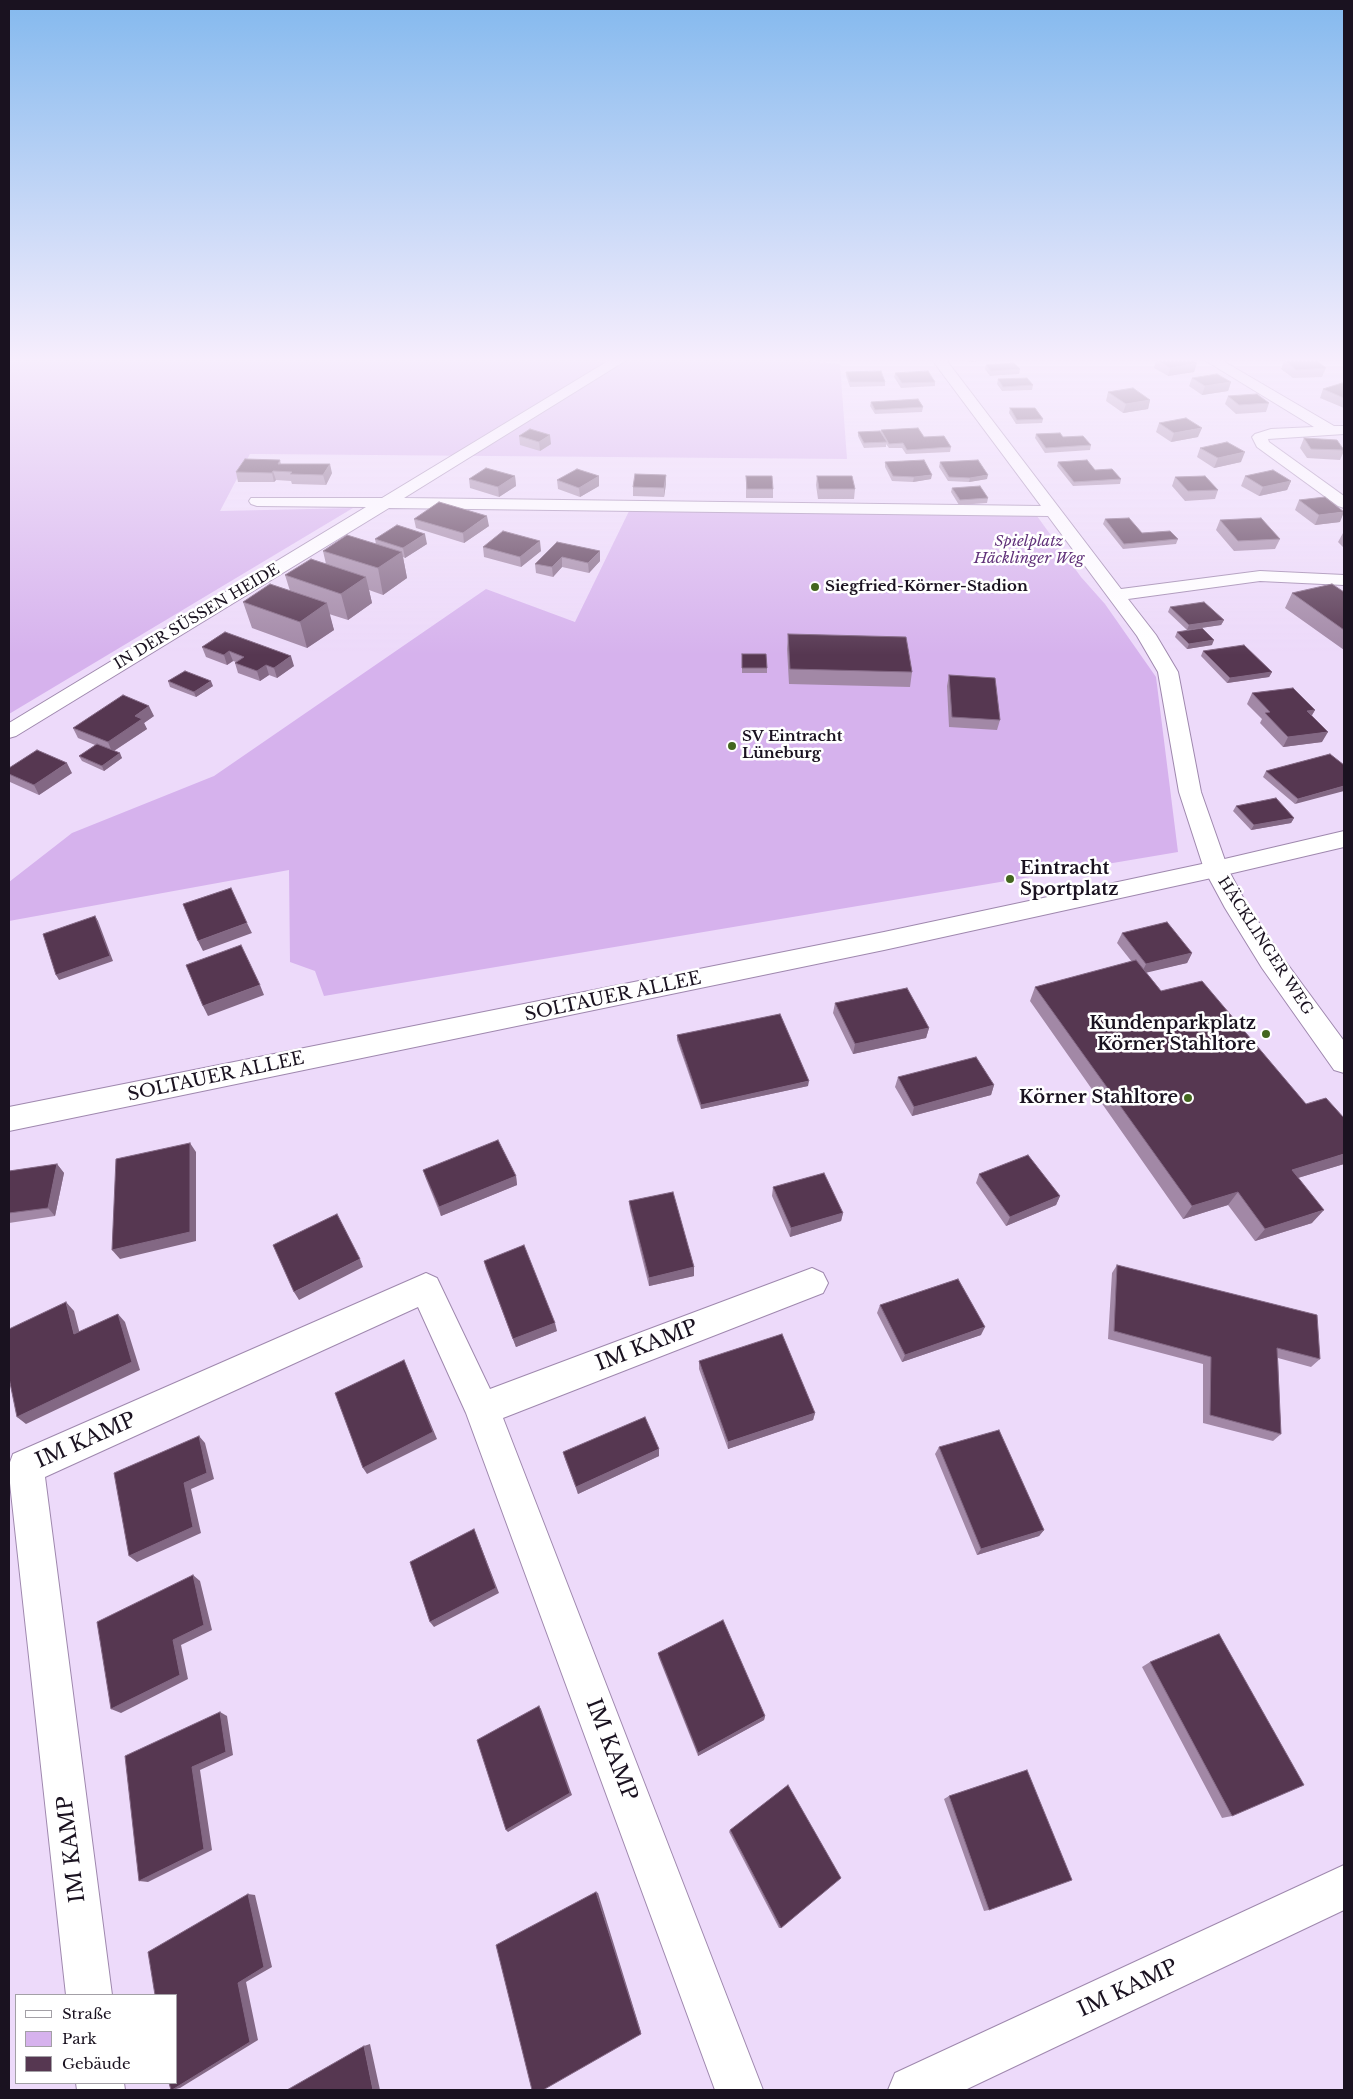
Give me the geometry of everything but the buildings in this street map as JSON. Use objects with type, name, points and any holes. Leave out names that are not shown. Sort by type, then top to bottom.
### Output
[{"type":"street","name":"IN DER SÜSSEN HEIDE","points":[[9,732],[457,459]]},
{"type":"street","name":"HÄCKLINGER WEG","points":[[1012,459],[1146,635],[1168,672],[1190,792],[1216,870],[1237,908],[1272,961],[1344,1062]]},
{"type":"street","points":[[1283,459],[1344,502]]},
{"type":"street","points":[[257,501],[1051,511]]},
{"type":"street","points":[[1116,595],[1260,576],[1344,580]]},
{"type":"street","name":"SOLTAUER ALLEE","points":[[9,1119],[884,941],[1216,870],[1344,838]]},
{"type":"street","name":"IM KAMP","points":[[482,1409],[812,1283]]},
{"type":"street","name":"IM KAMP","points":[[90,1994],[26,1467],[426,1288],[482,1409],[739,2090]]},
{"type":"street","name":"IM KAMP","points":[[912,2090],[1344,1887]]},
{"type":"green space","points":[[9,459],[247,459],[220,511],[353,508],[9,714]]},
{"type":"green space","name":"SV Eintracht Lüneburg","points":[[630,509],[1037,516],[1081,577],[1105,604],[1156,677],[1178,852],[324,996],[315,971],[290,962],[289,870],[9,921],[9,882],[72,833],[214,776],[486,589],[575,622]]},
{"type":"place","name":"Siegfried-Körner-Stadion","points":[[815,587]]},
{"type":"place","name":"SV Eintracht Lüneburg","points":[[732,746]]},
{"type":"place","name":"Eintracht Sportplatz","points":[[1010,879]]},
{"type":"place","name":"Kundenparkplatz Körner Stahltore","points":[[1266,1034]]},
{"type":"place","name":"Körner Stahltore","points":[[1188,1098]]},
{"type":"park label","name":"Spielplatz Häcklinger Weg","points":[[1029,550]]}]
